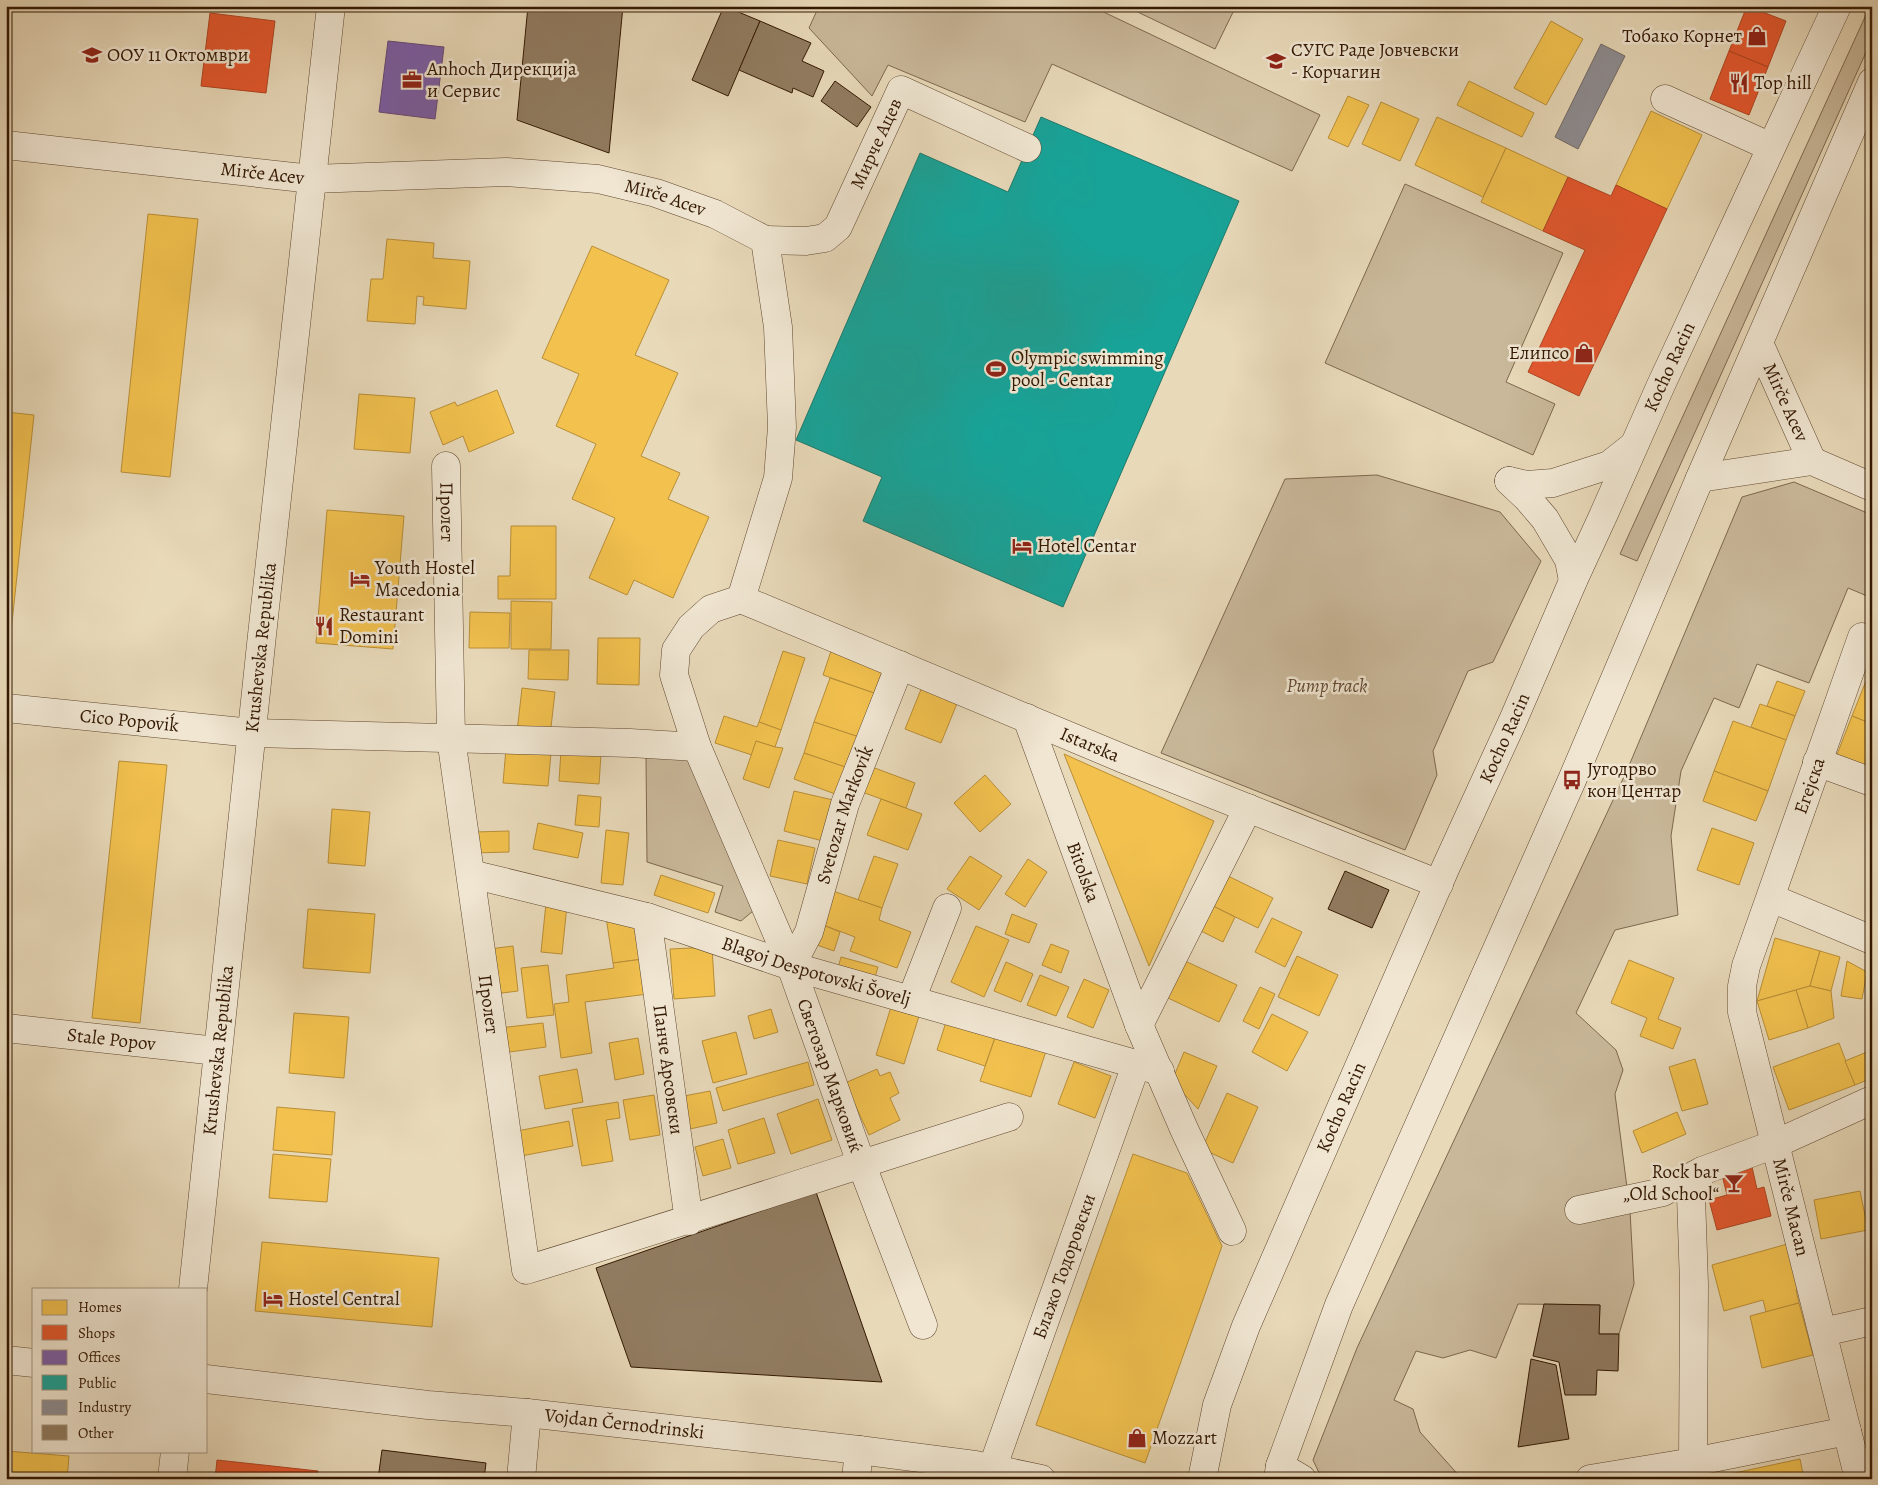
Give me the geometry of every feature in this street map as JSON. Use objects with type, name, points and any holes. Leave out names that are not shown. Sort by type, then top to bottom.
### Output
[{"type":"street","name":"Krushevska Republika","points":[[192,1288],[331,6]]},
{"type":"street","name":"Kocho Racin","points":[[1202,1479],[1218,1405],[1246,1326],[1633,446],[1837,6]]},
{"type":"street","points":[[1287,1475],[1339,1305],[1572,780],[1700,478],[1872,82]]},
{"type":"street","name":"Мирче Ацев","points":[[765,240],[806,241],[825,238],[838,227],[900,90],[1027,148]]},
{"type":"street","points":[[1665,99],[1771,147]]},
{"type":"street","name":"Mirče Acev","points":[[6,145],[312,180],[506,172],[598,179],[656,193],[715,214],[765,240]]},
{"type":"street","points":[[252,732],[697,747],[674,675],[676,650],[691,627],[711,609],[741,599],[778,478],[782,426],[778,327],[765,240]]},
{"type":"street","name":"Mirče Acev","points":[[1759,343],[1812,461]]},
{"type":"street","points":[[1573,581],[1569,560],[1544,519],[1527,498],[1509,481],[1527,485],[1553,483],[1609,465],[1633,446]]},
{"type":"street","name":"Mirče Acev","points":[[1700,478],[1812,461],[1872,487]]},
{"type":"street","name":"Пролет","points":[[446,466],[451,738],[472,874],[526,1270],[689,1220]]},
{"type":"street","name":"Istarska","points":[[741,599],[1027,718],[1439,884]]},
{"type":"street","name":"Егејска","points":[[1757,936],[1862,637]]},
{"type":"street","name":"Svetozar Markoviḱ","points":[[791,966],[809,932],[845,804],[900,665]]},
{"type":"street","name":"Cico Popoviḱ","points":[[6,708],[252,732]]},
{"type":"street","name":"Bitolska","points":[[1027,718],[1139,1025],[1148,1068],[1184,1129],[1232,1231]]},
{"type":"street","name":"Светозар Марковиќ","points":[[697,747],[791,966],[861,1163],[923,1325]]},
{"type":"street","points":[[1817,762],[1872,782]]},
{"type":"street","points":[[1139,1025],[1248,808]]},
{"type":"street","name":"Blagoj Despotovski Šovelj","points":[[472,874],[647,918],[791,966],[1148,1068]]},
{"type":"street","points":[[1771,898],[1872,940]]},
{"type":"street","points":[[911,1000],[946,908]]},
{"type":"street","name":"Панче Арсовски","points":[[647,918],[689,1220]]},
{"type":"street","name":"Mirče Macan","points":[[1757,936],[1746,966],[1742,986],[1742,1012],[1859,1479]]},
{"type":"street","name":"Stale Popov","points":[[6,1028],[217,1051]]},
{"type":"street","name":"Блажо Тодоровски","points":[[992,1469],[1148,1068]]},
{"type":"street","points":[[1579,1210],[1663,1192],[1702,1171],[1775,1144],[1872,1100]]},
{"type":"street","points":[[689,1220],[861,1163],[1009,1117]]},
{"type":"street","points":[[1692,1470],[1694,1284],[1691,1196],[1702,1171]]},
{"type":"street","points":[[1823,1332],[1872,1321]]},
{"type":"street","points":[[6,1360],[32,1363]]},
{"type":"street","name":"Vojdan Černodrinski","points":[[208,1379],[428,1405],[527,1413],[859,1450],[975,1465],[1041,1479]]},
{"type":"street","points":[[521,1479],[527,1413]]},
{"type":"street","points":[[1590,1479],[1692,1470],[1847,1431]]},
{"type":"street","points":[[856,1479],[859,1450]]},
{"type":"street","points":[[172,1479],[175,1452]]},
{"type":"green space","points":[[819,6],[1091,6],[1320,115],[1292,171],[1052,64],[1025,122],[888,65],[872,96],[809,28]]},
{"type":"green space","points":[[1125,6],[1236,6],[1215,49]]},
{"type":"green space","points":[[1870,6],[1872,6],[1872,39],[1637,561],[1620,554]]},
{"type":"green space","points":[[1405,184],[1563,253],[1506,382],[1555,404],[1533,455],[1325,363]]},
{"type":"green space","name":"Pump track","points":[[1377,475],[1500,512],[1541,561],[1493,662],[1468,671],[1433,751],[1437,775],[1405,850],[1161,753],[1285,479]]},
{"type":"green space","points":[[1794,482],[1872,515],[1872,598],[1848,588],[1809,683],[1757,664],[1739,708],[1714,698],[1681,771],[1671,836],[1678,915],[1615,930],[1576,1013],[1616,1050],[1623,1070],[1615,1094],[1630,1211],[1634,1284],[1619,1334],[1599,1334],[1600,1305],[1518,1304],[1496,1358],[1470,1350],[1443,1358],[1416,1351],[1394,1400],[1413,1409],[1420,1432],[1462,1479],[1322,1479],[1313,1460],[1357,1348],[1628,768],[1742,497]]},
{"type":"green space","points":[[646,756],[690,756],[753,911],[741,921],[715,912],[723,886],[647,862]]},
{"type":"building: Homes","points":[[1551,21],[1583,39],[1546,105],[1514,88]]},
{"type":"building: Homes","points":[[1469,81],[1534,113],[1522,137],[1457,105]]},
{"type":"building: Homes","points":[[1348,96],[1369,105],[1348,147],[1328,138]]},
{"type":"building: Homes","points":[[1381,102],[1419,119],[1400,161],[1362,144]]},
{"type":"building: Homes","points":[[1651,111],[1702,135],[1667,209],[1616,185]]},
{"type":"building: Homes","points":[[1437,117],[1506,148],[1483,197],[1415,165]]},
{"type":"building: Homes","points":[[1506,148],[1568,177],[1543,231],[1481,202]]},
{"type":"building: Homes","points":[[148,214],[198,219],[170,477],[121,472]]},
{"type":"building: Homes","points":[[387,239],[434,243],[433,258],[470,261],[466,309],[423,305],[424,297],[417,296],[415,324],[367,321],[371,279],[383,279]]},
{"type":"building: Homes","points":[[592,246],[669,280],[635,355],[678,373],[641,456],[680,473],[668,499],[709,517],[673,598],[634,580],[627,595],[589,578],[615,518],[572,499],[596,444],[556,426],[579,374],[542,358]]},
{"type":"building: Homes","points":[[497,390],[514,433],[469,452],[463,436],[443,445],[430,412],[455,402],[457,406]]},
{"type":"building: Homes","points":[[359,394],[415,398],[410,453],[354,449]]},
{"type":"building: Homes","points":[[6,412],[34,415],[7,670],[6,669]]},
{"type":"building: Homes","name":"Youth Hostel Macedonia","points":[[327,510],[404,516],[393,649],[316,643]]},
{"type":"building: Homes","points":[[511,526],[556,526],[556,599],[498,599],[498,576],[510,576]]},
{"type":"building: Homes","points":[[511,601],[552,602],[551,649],[511,649]]},
{"type":"building: Homes","points":[[470,612],[510,613],[509,648],[469,648]]},
{"type":"building: Homes","points":[[598,638],[640,638],[639,685],[597,684]]},
{"type":"building: Homes","points":[[832,648],[884,666],[874,693],[823,675]]},
{"type":"building: Homes","points":[[529,650],[569,650],[568,680],[528,679]]},
{"type":"building: Homes","points":[[783,651],[805,658],[781,730],[759,722]]},
{"type":"building: Homes","points":[[1872,666],[1872,724],[1852,716]]},
{"type":"building: Homes","points":[[830,678],[874,693],[859,737],[814,722]]},
{"type":"building: Homes","points":[[1777,681],[1805,691],[1795,716],[1767,706]]},
{"type":"building: Homes","points":[[924,682],[960,696],[941,743],[905,729]]},
{"type":"building: Homes","points":[[522,688],[555,692],[550,736],[517,732]]},
{"type":"building: Homes","points":[[1760,704],[1795,716],[1786,740],[1751,727]]},
{"type":"building: Homes","points":[[724,716],[757,727],[759,722],[781,730],[775,747],[756,741],[752,755],[715,743]]},
{"type":"building: Homes","points":[[1852,716],[1872,724],[1872,770],[1836,757]]},
{"type":"building: Homes","points":[[1733,721],[1786,740],[1768,791],[1714,771]]},
{"type":"building: Homes","points":[[814,722],[859,737],[848,768],[804,753]]},
{"type":"building: Homes","points":[[756,741],[783,748],[769,788],[743,779]]},
{"type":"building: Homes","points":[[506,749],[551,753],[548,786],[503,783]]},
{"type":"building: Homes","points":[[561,751],[601,754],[599,784],[559,781]]},
{"type":"building: Homes","points":[[804,753],[848,768],[838,795],[794,779]]},
{"type":"building: Homes","points":[[1064,754],[1214,821],[1149,966]]},
{"type":"building: Homes","points":[[119,761],[167,765],[140,1023],[92,1018]]},
{"type":"building: Homes","points":[[872,767],[915,783],[906,808],[862,792]]},
{"type":"building: Homes","points":[[1714,771],[1768,791],[1756,821],[1703,801]]},
{"type":"building: Homes","points":[[985,775],[1011,804],[980,832],[954,803]]},
{"type":"building: Homes","points":[[794,791],[833,800],[823,841],[784,831]]},
{"type":"building: Homes","points":[[578,795],[601,797],[599,827],[575,825]]},
{"type":"building: Homes","points":[[881,799],[922,814],[908,850],[867,835]]},
{"type":"building: Homes","points":[[332,809],[370,812],[365,866],[328,863]]},
{"type":"building: Homes","points":[[538,823],[583,833],[578,858],[533,849]]},
{"type":"building: Homes","points":[[1712,828],[1754,843],[1739,885],[1697,870]]},
{"type":"building: Homes","points":[[606,830],[629,833],[623,885],[601,883]]},
{"type":"building: Homes","points":[[509,831],[509,852],[475,853],[474,832]]},
{"type":"building: Homes","points":[[778,840],[815,848],[807,884],[770,876]]},
{"type":"building: Homes","points":[[874,856],[898,864],[882,908],[858,900]]},
{"type":"building: Homes","points":[[970,856],[1002,876],[979,910],[947,889]]},
{"type":"building: Homes","points":[[1028,859],[1047,872],[1025,907],[1005,894]]},
{"type":"building: Homes","points":[[661,875],[715,893],[708,913],[654,895]]},
{"type":"building: Homes","points":[[1226,875],[1273,898],[1258,928],[1211,905]]},
{"type":"building: Homes","points":[[830,890],[882,908],[879,920],[911,932],[897,968],[850,951],[855,937],[818,923]]},
{"type":"building: Homes","points":[[546,903],[567,905],[562,954],[541,952]]},
{"type":"building: Homes","points":[[1211,905],[1235,917],[1223,942],[1199,930]]},
{"type":"building: Homes","points":[[308,909],[375,914],[370,973],[303,968]]},
{"type":"building: Homes","points":[[1012,914],[1037,924],[1029,943],[1005,934]]},
{"type":"building: Homes","points":[[606,917],[639,924],[643,959],[613,963]]},
{"type":"building: Homes","points":[[1272,918],[1302,932],[1285,967],[1255,952]]},
{"type":"building: Homes","points":[[818,923],[840,932],[834,951],[811,943]]},
{"type":"building: Homes","points":[[976,926],[1009,940],[984,997],[951,982]]},
{"type":"building: Homes","points":[[1775,938],[1820,951],[1810,986],[1757,1001]]},
{"type":"building: Homes","points":[[1051,944],[1069,951],[1061,973],[1042,965]]},
{"type":"building: Homes","points":[[513,946],[518,991],[494,994],[489,949]]},
{"type":"building: Homes","points":[[712,947],[715,996],[674,999],[670,949]]},
{"type":"building: Homes","points":[[1820,951],[1840,957],[1831,991],[1810,986]]},
{"type":"building: Homes","points":[[1297,956],[1338,975],[1319,1016],[1278,997]]},
{"type":"building: Homes","points":[[841,957],[878,967],[873,984],[836,975]]},
{"type":"building: Homes","points":[[643,959],[648,994],[585,1002],[592,1053],[561,1058],[554,1004],[569,1002],[566,975],[614,968],[613,963]]},
{"type":"building: Homes","points":[[1629,960],[1674,978],[1658,1019],[1681,1028],[1673,1049],[1640,1036],[1647,1018],[1611,1003]]},
{"type":"building: Homes","points":[[1185,961],[1237,985],[1219,1022],[1168,998]]},
{"type":"building: Homes","points":[[1847,961],[1867,972],[1862,999],[1841,996]]},
{"type":"building: Homes","points":[[1006,962],[1033,974],[1021,1002],[994,991]]},
{"type":"building: Homes","points":[[548,965],[554,1015],[527,1018],[521,968]]},
{"type":"building: Homes","points":[[1040,975],[1069,987],[1056,1016],[1027,1005]]},
{"type":"building: Homes","points":[[1084,979],[1109,990],[1093,1028],[1067,1017]]},
{"type":"building: Homes","points":[[1810,986],[1831,991],[1834,1018],[1808,1028],[1796,990]]},
{"type":"building: Homes","points":[[1260,987],[1275,994],[1259,1029],[1243,1021]]},
{"type":"building: Homes","points":[[1796,990],[1808,1028],[1769,1040],[1757,1001]]},
{"type":"building: Homes","points":[[891,1007],[919,1016],[904,1064],[876,1055]]},
{"type":"building: Homes","points":[[771,1009],[778,1032],[754,1039],[748,1016]]},
{"type":"building: Homes","points":[[294,1013],[349,1017],[344,1078],[289,1073]]},
{"type":"building: Homes","points":[[1272,1014],[1308,1032],[1287,1071],[1252,1052]]},
{"type":"building: Homes","points":[[947,1019],[996,1035],[985,1066],[937,1050]]},
{"type":"building: Homes","points":[[543,1023],[546,1047],[502,1053],[499,1028]]},
{"type":"building: Homes","points":[[736,1032],[747,1074],[713,1083],[702,1041]]},
{"type":"building: Homes","points":[[996,1035],[1046,1051],[1031,1097],[980,1081]]},
{"type":"building: Homes","points":[[638,1038],[644,1074],[615,1080],[609,1043]]},
{"type":"building: Homes","points":[[1839,1043],[1855,1085],[1789,1110],[1773,1067]]},
{"type":"building: Homes","points":[[1872,1050],[1872,1078],[1855,1085],[1845,1061]]},
{"type":"building: Homes","points":[[1184,1052],[1217,1066],[1198,1109],[1172,1081]]},
{"type":"building: Homes","points":[[1695,1059],[1708,1104],[1682,1111],[1669,1067]]},
{"type":"building: Homes","points":[[808,1062],[814,1085],[723,1111],[716,1088]]},
{"type":"building: Homes","points":[[1074,1062],[1111,1076],[1095,1118],[1058,1104]]},
{"type":"building: Homes","points":[[577,1069],[583,1102],[545,1109],[539,1076]]},
{"type":"building: Homes","points":[[877,1069],[880,1076],[890,1072],[899,1093],[890,1098],[900,1120],[869,1135],[845,1083]]},
{"type":"building: Homes","points":[[710,1091],[717,1123],[690,1129],[684,1096]]},
{"type":"building: Homes","points":[[1227,1093],[1258,1107],[1233,1163],[1202,1149]]},
{"type":"building: Homes","points":[[654,1095],[660,1135],[630,1140],[623,1100]]},
{"type":"building: Homes","points":[[818,1099],[832,1140],[791,1154],[777,1114]]},
{"type":"building: Homes","points":[[618,1102],[620,1118],[606,1120],[613,1161],[582,1166],[572,1109]]},
{"type":"building: Homes","points":[[277,1107],[335,1112],[332,1155],[273,1150]]},
{"type":"building: Homes","points":[[1677,1112],[1686,1134],[1642,1153],[1633,1131]]},
{"type":"building: Homes","points":[[764,1118],[775,1153],[738,1164],[728,1130]]},
{"type":"building: Homes","points":[[569,1121],[573,1146],[516,1157],[512,1132]]},
{"type":"building: Homes","points":[[723,1139],[731,1168],[703,1176],[695,1147]]},
{"type":"building: Homes","points":[[273,1154],[331,1159],[327,1202],[269,1198]]},
{"type":"building: Homes","points":[[1133,1154],[1187,1173],[1222,1246],[1145,1463],[1036,1425]]},
{"type":"building: Homes","points":[[1860,1191],[1868,1230],[1821,1239],[1814,1200]]},
{"type":"building: Homes","points":[[262,1242],[439,1258],[432,1327],[255,1311]]},
{"type":"building: Homes","points":[[1791,1243],[1803,1288],[1796,1290],[1799,1303],[1766,1312],[1763,1300],[1724,1311],[1712,1265]]},
{"type":"building: Homes","points":[[1799,1303],[1813,1355],[1762,1368],[1750,1316]]},
{"type":"building: Homes","points":[[6,1451],[69,1456],[67,1479],[6,1479]]},
{"type":"building: Homes","points":[[1800,1459],[1804,1479],[1725,1479],[1725,1475]]},
{"type":"building: Shops","name":"Тобако Корнет","points":[[1747,6],[1786,21],[1768,67],[1729,51]]},
{"type":"building: Shops","points":[[210,13],[275,21],[266,93],[201,86]]},
{"type":"building: Shops","name":"Top hill","points":[[1729,51],[1768,67],[1749,115],[1710,99]]},
{"type":"building: Shops","points":[[1568,177],[1611,196],[1616,185],[1667,209],[1579,396],[1528,372],[1585,250],[1543,231]]},
{"type":"building: Shops","points":[[1752,1167],[1757,1189],[1764,1187],[1771,1216],[1717,1230],[1709,1200],[1727,1195],[1722,1175]]},
{"type":"building: Shops","points":[[217,1460],[318,1471],[317,1479],[215,1479]]},
{"type":"building: Offices","name":"Anhoch Дирекција и Сервис","points":[[388,41],[444,47],[435,119],[379,112]]},
{"type":"building: Public","name":"Olympic swimming pool - Centar","points":[[1041,117],[1239,201],[1063,607],[863,521],[882,477],[796,440],[920,153],[1008,192]]},
{"type":"building: Industry","points":[[1601,44],[1625,56],[1578,149],[1555,137]]},
{"type":"building: Other","points":[[528,6],[623,6],[609,153],[517,120]]},
{"type":"building: Other","points":[[724,6],[760,21],[728,96],[692,80]]},
{"type":"building: Other","points":[[760,21],[811,43],[802,61],[824,71],[813,97],[793,88],[792,93],[739,70]]},
{"type":"building: Other","points":[[835,81],[871,107],[857,127],[821,101]]},
{"type":"building: Other","points":[[1345,871],[1389,890],[1372,928],[1328,909]]},
{"type":"building: Other","points":[[816,1192],[882,1382],[631,1367],[596,1268]]},
{"type":"building: Other","points":[[1544,1304],[1600,1305],[1599,1334],[1619,1334],[1618,1371],[1597,1370],[1596,1395],[1565,1395],[1559,1362],[1533,1356]]},
{"type":"building: Other","points":[[1531,1359],[1556,1365],[1569,1439],[1518,1447]]},
{"type":"building: Other","points":[[382,1450],[486,1463],[484,1479],[378,1479]]},
{"type":"place","name":"Тобако Корнет","points":[[1757,36]]},
{"type":"place","name":"ООУ 11 Октомври","points":[[92,55]]},
{"type":"place","name":"СУГС Раде Јовчевски - Корчагин","points":[[1276,61]]},
{"type":"place","name":"Anhoch Дирекција и Сервис","points":[[412,80]]},
{"type":"place","name":"Top hill","points":[[1739,83]]},
{"type":"place","name":"Елипсо","points":[[1584,353]]},
{"type":"place","name":"Olympic swimming pool - Centar","points":[[996,369]]},
{"type":"place","name":"Hotel Centar","points":[[1022,546]]},
{"type":"place","name":"Youth Hostel Macedonia","points":[[360,579]]},
{"type":"place","name":"Restaurant Domini","points":[[324,626]]},
{"type":"place","name":"Југодрво кон Центар","points":[[1572,780]]},
{"type":"place","name":"Rock bar „Old School“","points":[[1734,1183]]},
{"type":"place","name":"Hostel Central","points":[[273,1299]]},
{"type":"place","name":"Mozzart","points":[[1137,1438]]}]
